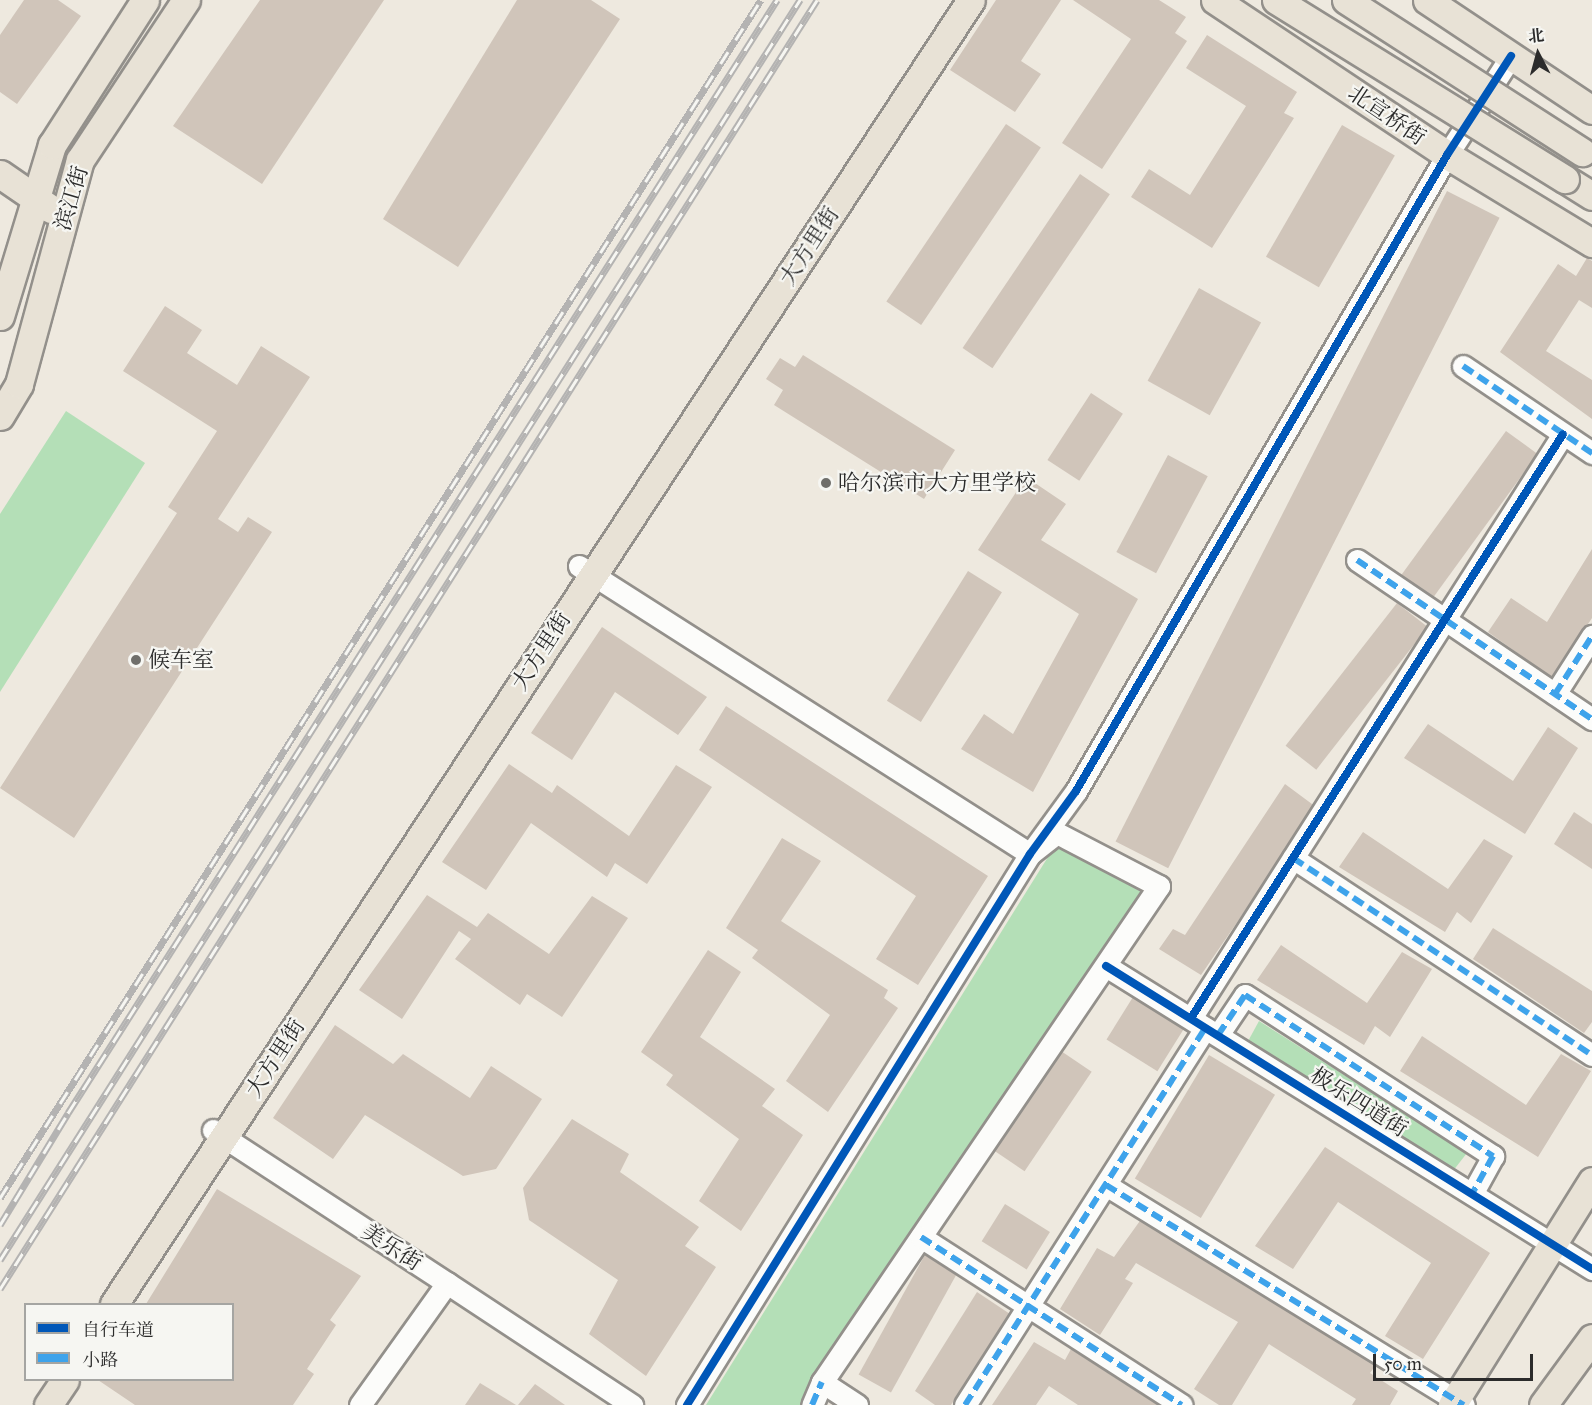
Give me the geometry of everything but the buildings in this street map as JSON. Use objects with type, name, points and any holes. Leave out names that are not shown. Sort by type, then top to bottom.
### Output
[{"type":"main road","name":"滨江街","points":[[0,316],[52,145],[145,0]]},
{"type":"main road","name":"滨江街","points":[[0,416],[19,384],[80,160],[186,0]]},
{"type":"main road","name":"大方里街","points":[[100,1303],[218,1133],[585,570],[950,0]]},
{"type":"main road","name":"大方里街","points":[[585,570],[971,0]]},
{"type":"main road","name":"北宣桥街","points":[[1215,0],[1447,155],[1592,243]]},
{"type":"main road","points":[[1276,0],[1592,196]]},
{"type":"main road","points":[[1346,0],[1587,155]]},
{"type":"main road","points":[[1427,0],[1592,110]]},
{"type":"main road","points":[[0,174],[64,218]]},
{"type":"main road","name":"大方里街","points":[[115,1303],[218,1133]]},
{"type":"main road","points":[[1457,1403],[1552,1243],[1592,1181]]},
{"type":"main road","points":[[1543,1405],[1592,1338]]},
{"type":"main road","points":[[34,1405],[50,1381]]},
{"type":"main road","points":[[48,1405],[64,1381]]},
{"type":"street","points":[[687,1405],[1030,854],[1076,791],[1447,155],[1511,56]]},
{"type":"street","points":[[1463,366],[1592,453]]},
{"type":"street","points":[[965,1405],[1030,1307],[1204,1027],[1293,858],[1563,434]]},
{"type":"street","points":[[1357,560],[1592,719]]},
{"type":"street","points":[[585,570],[1030,854]]},
{"type":"street","points":[[1555,694],[1592,636]]},
{"type":"street","points":[[812,1405],[822,1382],[1107,966],[1158,886],[1057,833],[1030,854]]},
{"type":"street","points":[[1293,858],[1592,1055]]},
{"type":"street","name":"极乐四道街","points":[[1107,966],[1592,1269]]},
{"type":"street","points":[[1204,1027],[1245,995],[1493,1156],[1472,1194]]},
{"type":"street","name":"美乐街","points":[[218,1133],[447,1283],[360,1405]]},
{"type":"street","points":[[1106,1185],[1457,1403]]},
{"type":"street","points":[[921,1237],[1182,1405]]},
{"type":"street","points":[[447,1283],[632,1405]]},
{"type":"street","points":[[822,1382],[857,1405]]},
{"type":"green space","points":[[66,411],[145,463],[0,692],[0,514]]},
{"type":"green space","points":[[1058,841],[1143,892],[800,1405],[706,1405]]},
{"type":"green space","points":[[1259,1021],[1467,1153],[1449,1176],[1247,1043]]},
{"type":"railway","points":[[0,1198],[761,0]]},
{"type":"railway","points":[[0,1225],[68,1113],[777,0]]},
{"type":"railway","points":[[0,1260],[800,0]]},
{"type":"railway","points":[[0,1289],[817,0]]},
{"type":"marked path","points":[[1463,366],[1592,453]]},
{"type":"marked path","points":[[1357,560],[1592,719]]},
{"type":"marked path","points":[[1555,694],[1592,636]]},
{"type":"marked path","points":[[1293,858],[1592,1055]]},
{"type":"marked path","points":[[1218,1035],[1245,995],[1493,1156],[1472,1194]]},
{"type":"marked path","points":[[965,1405],[1205,1028]]},
{"type":"marked path","points":[[1106,1185],[1464,1405]]},
{"type":"marked path","points":[[921,1237],[1182,1405]]},
{"type":"marked path","points":[[812,1405],[822,1382]]},
{"type":"cycle path","points":[[687,1405],[1030,854],[1076,791],[1447,155],[1511,56]]},
{"type":"cycle path","points":[[1191,1018],[1563,434]]},
{"type":"cycle path","points":[[1106,966],[1592,1269]]},
{"type":"place","name":"哈尔滨市大方里学校","points":[[826,483]]},
{"type":"place","name":"候车室","points":[[136,660]]}]
